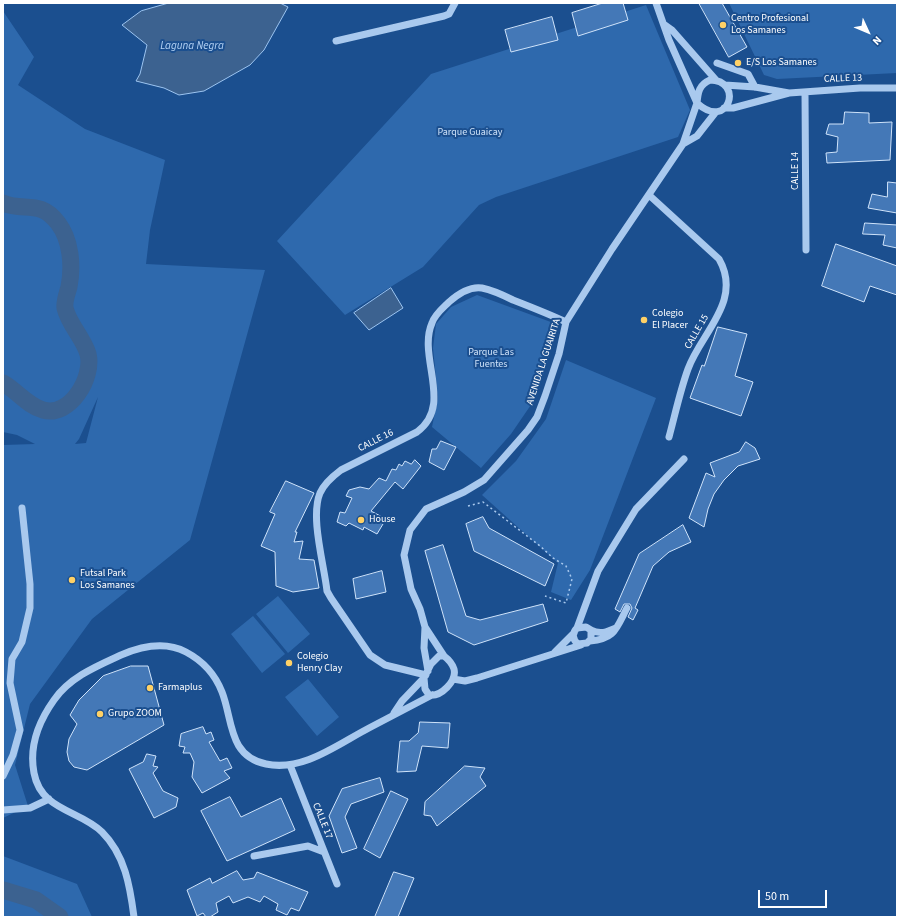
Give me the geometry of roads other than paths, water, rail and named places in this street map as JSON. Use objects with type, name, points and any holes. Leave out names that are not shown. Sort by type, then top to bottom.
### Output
[{"type":"street","points":[[336,41],[444,16],[449,14],[455,3]]},
{"type":"street","points":[[656,3],[669,40],[697,103],[707,111],[715,112]]},
{"type":"street","points":[[665,25],[672,30],[716,80],[725,85],[729,91],[730,99],[724,108]]},
{"type":"street","points":[[717,63],[748,74],[755,87]]},
{"type":"street","name":"AVENIDA LA GUAIRITA","points":[[453,679],[454,668],[444,656],[425,627],[420,609],[410,589],[404,554],[410,530],[426,509],[464,492],[484,480],[528,430],[539,412],[545,396],[559,354],[566,322],[612,249],[683,144],[697,103],[698,91],[701,86],[710,80],[716,80]]},
{"type":"street","name":"CALLE 13","points":[[725,85],[755,87],[789,93]]},
{"type":"street","name":"CALLE 13","points":[[724,108],[733,108],[789,93],[860,88],[897,88]]},
{"type":"street","name":"CALLE 14","points":[[805,92],[806,250]]},
{"type":"street","name":"AVENIDA LA GUAIRITA","points":[[683,144],[697,136],[715,112],[724,108]]},
{"type":"street","name":"CALLE 15","points":[[649,195],[719,259],[726,271],[727,284],[720,312],[688,368],[669,437]]},
{"type":"street","name":"CALLE 16","points":[[426,675],[385,665],[370,655],[327,591],[315,512],[321,491],[341,470],[416,432],[426,424],[433,404],[434,391],[428,336],[431,323],[438,313],[455,296],[465,290],[481,288],[495,292],[566,322]]},
{"type":"street","points":[[581,645],[576,642],[576,630],[598,571],[636,509],[684,459]]},
{"type":"street","points":[[3,776],[13,755],[20,730],[10,683],[12,658],[22,642],[30,608],[30,584],[22,508]]},
{"type":"street","points":[[134,917],[127,874],[114,847],[101,831],[91,823],[63,811],[49,799],[38,786],[32,763],[33,748],[36,736],[49,706],[65,687],[82,675],[126,653],[156,645],[175,647],[194,656],[207,667],[223,694],[231,732],[240,748],[248,755],[264,764],[290,765],[331,749],[447,687],[453,679],[465,681],[477,678],[590,641],[609,637],[617,628],[627,608]]},
{"type":"street","name":"AVENIDA LA GUAIRITA","points":[[425,627],[424,648],[427,692],[432,695]]},
{"type":"street","points":[[554,653],[576,630],[586,627],[596,633],[606,633],[617,628]]},
{"type":"street","points":[[590,630],[592,636],[590,641]]},
{"type":"street","points":[[394,714],[402,701],[426,675],[436,659],[444,656]]},
{"type":"street","name":"CALLE 17","points":[[290,765],[337,884]]},
{"type":"street","points":[[3,810],[30,808],[49,799]]},
{"type":"street","points":[[254,856],[308,846],[324,852]]},
{"type":"water","name":"Laguna Negra","points":[[169,3],[280,3],[288,7],[264,50],[250,65],[204,91],[179,95],[164,88],[136,81],[140,74],[147,45],[122,25],[141,11]]},
{"type":"water","points":[[391,288],[403,308],[369,330],[354,313]]},
{"type":"waterway","points":[[3,203],[18,207],[38,208],[45,211],[58,223],[66,237],[70,254],[71,271],[65,308],[86,348],[89,363],[84,384],[78,394],[71,402],[62,408],[53,411],[43,410],[32,405],[3,383]]},
{"type":"waterway","points":[[3,890],[36,900],[60,917]]},
{"type":"place","name":"Centro Profesional Los Samanes","points":[[723,25]]},
{"type":"place","name":"E/S Los Samanes","points":[[738,63]]},
{"type":"place","name":"Colegio El Placer","points":[[644,320]]},
{"type":"place","name":"House","points":[[361,520]]},
{"type":"place","name":"Futsal Park Los Samanes","points":[[72,580]]},
{"type":"place","name":"Colegio Henry Clay","points":[[289,663]]},
{"type":"place","name":"Farmaplus","points":[[150,688]]},
{"type":"place","name":"Grupo ZOOM","points":[[100,714]]},
{"type":"park label","name":"Parque Guaicay","points":[[470,133]]},
{"type":"park label","name":"Parque Las Fuentes","points":[[491,358]]}]
